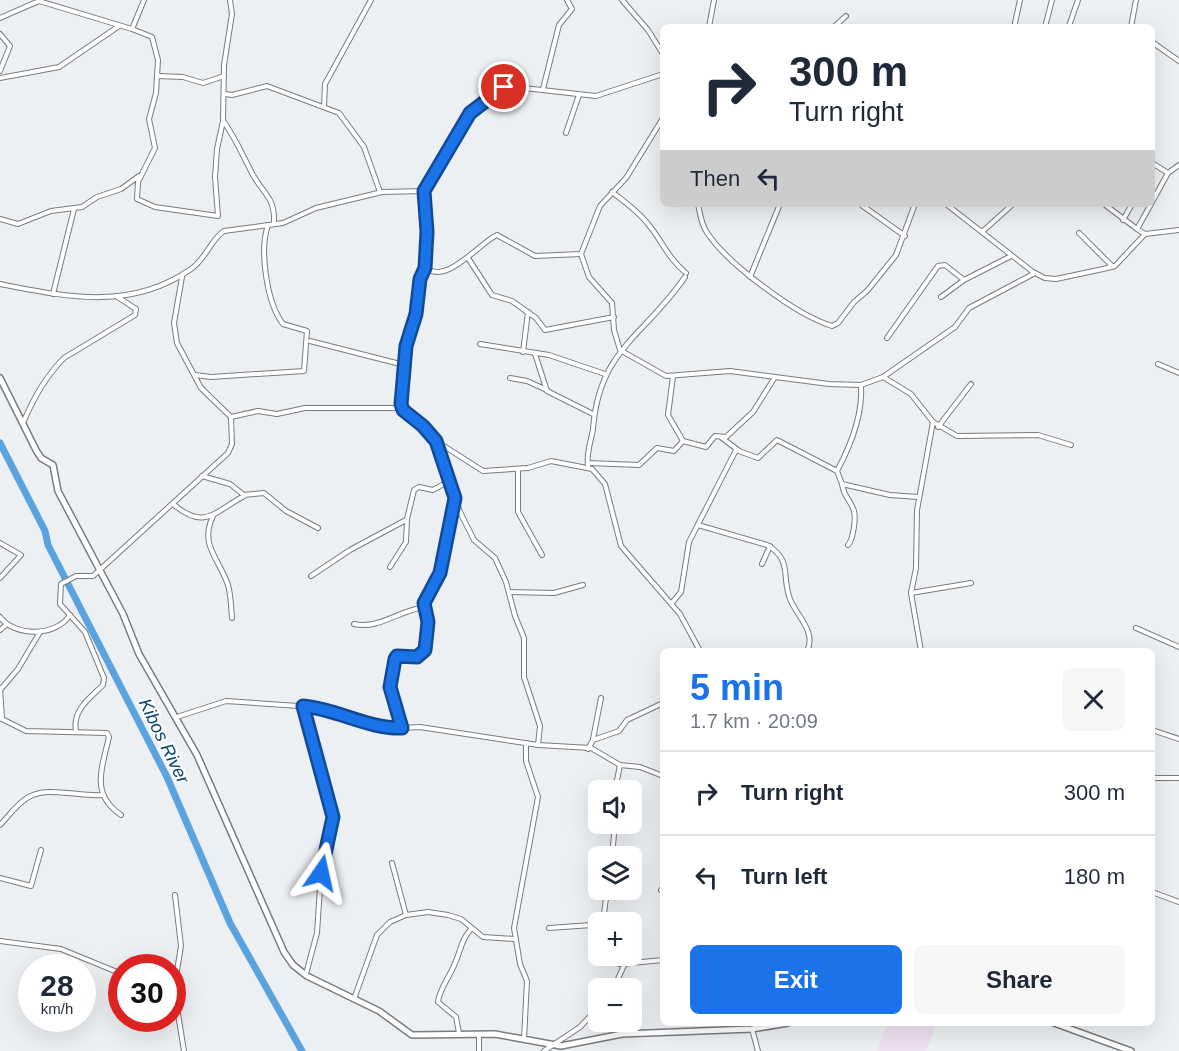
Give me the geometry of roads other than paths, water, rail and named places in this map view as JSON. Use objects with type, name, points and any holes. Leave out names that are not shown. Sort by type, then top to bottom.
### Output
[{"type":"main road","points":[[0,378],[41,458],[53,465],[58,491],[123,614],[139,654],[197,755],[284,952],[293,965],[353,1001],[379,1011],[412,1035],[479,1033],[553,1045],[562,1049],[622,1034],[752,1029],[770,1026]]},
{"type":"main road","points":[[1062,1026],[1131,1051]]},
{"type":"street","points":[[132,29],[144,0]]},
{"type":"street","points":[[0,18],[39,1],[152,37],[158,55],[157,76],[156,93],[148,119],[155,148],[137,188],[139,201],[155,207],[219,215],[215,177],[217,149],[223,121],[224,76],[232,14],[230,0]]},
{"type":"street","points":[[324,107],[325,84],[371,0]]},
{"type":"street","points":[[543,89],[559,25],[572,8],[567,0]]},
{"type":"street","points":[[622,0],[648,30],[660,49]]},
{"type":"street","points":[[710,24],[714,0]]},
{"type":"street","points":[[1015,23],[1020,0]]},
{"type":"street","points":[[1046,24],[1052,0]]},
{"type":"street","points":[[1070,24],[1078,0]]},
{"type":"street","points":[[1132,24],[1136,0]]},
{"type":"street","points":[[837,24],[846,16]]},
{"type":"street","points":[[0,78],[59,67],[120,26]]},
{"type":"street","points":[[0,34],[10,46],[0,71]]},
{"type":"street","points":[[1155,44],[1179,61]]},
{"type":"street","points":[[402,408],[406,346],[416,314],[420,279],[425,268],[427,232],[424,191],[471,111],[504,87],[543,89],[579,95],[603,95],[630,83],[660,75]]},
{"type":"street","points":[[157,76],[183,77],[203,83],[224,76]]},
{"type":"street","points":[[225,94],[232,95],[267,86],[306,103],[339,113],[362,142],[380,192]]},
{"type":"street","points":[[566,133],[579,95]]},
{"type":"street","points":[[223,121],[239,143],[254,175],[269,194],[274,209],[274,224]]},
{"type":"street","points":[[660,123],[626,178],[600,206],[582,254],[588,277],[612,303],[614,330],[620,350],[656,373],[673,376],[730,371],[861,385],[883,377],[956,327],[969,308],[1035,273]]},
{"type":"street","points":[[1155,196],[1168,173],[1179,165]]},
{"type":"street","points":[[1155,167],[1168,173]]},
{"type":"street","points":[[0,219],[18,224],[51,211],[86,206],[97,197],[122,189],[141,175]]},
{"type":"street","points":[[0,284],[52,294],[116,296],[151,292],[182,276],[205,258],[220,234],[231,230],[274,224],[316,208],[380,192],[424,191]]},
{"type":"street","points":[[612,192],[638,212],[650,225],[672,261],[686,275],[657,313],[620,350],[605,374],[593,414],[588,464],[605,484],[621,546],[687,624],[699,648]]},
{"type":"street","points":[[699,207],[706,232],[750,277],[825,324],[835,325],[882,273],[898,251],[914,207]]},
{"type":"street","points":[[750,277],[779,207]]},
{"type":"street","points":[[864,207],[905,236]]},
{"type":"street","points":[[950,207],[1011,256],[1045,278],[1063,278],[1112,266],[1145,234],[1179,230]]},
{"type":"street","points":[[982,232],[1010,207]]},
{"type":"street","points":[[1108,207],[1145,234]]},
{"type":"street","points":[[1123,220],[1130,207]]},
{"type":"street","points":[[1137,229],[1149,207]]},
{"type":"street","points":[[52,294],[74,209]]},
{"type":"street","points":[[194,374],[211,377],[304,371],[307,331],[295,330],[283,324],[270,300],[264,264],[264,235],[268,225]]},
{"type":"street","points":[[1079,233],[1112,266]]},
{"type":"street","points":[[425,268],[443,270],[468,258],[497,235],[535,256],[582,254]]},
{"type":"street","points":[[941,297],[964,280],[1011,256]]},
{"type":"street","points":[[468,258],[492,295],[508,299],[528,312],[546,331],[614,317]]},
{"type":"street","points":[[887,338],[938,266],[945,265],[964,280]]},
{"type":"street","points":[[76,730],[75,717],[87,699],[103,685],[104,678],[85,632],[60,604],[60,587],[64,582],[76,576],[89,578],[99,570],[230,450],[231,417],[201,388],[183,358],[174,333],[182,276]]},
{"type":"street","points":[[23,423],[37,393],[60,363],[135,315],[136,309],[116,296]]},
{"type":"street","points":[[523,352],[528,312]]},
{"type":"street","points":[[310,341],[404,365]]},
{"type":"street","points":[[480,344],[549,355],[605,374]]},
{"type":"street","points":[[534,354],[547,391]]},
{"type":"street","points":[[1158,364],[1179,373]]},
{"type":"street","points":[[673,376],[668,415],[683,441],[706,447],[715,436],[722,438],[738,450],[758,458],[776,439],[837,471],[843,495],[854,512],[852,538],[848,545]]},
{"type":"street","points":[[722,438],[753,412],[776,377]]},
{"type":"street","points":[[883,377],[911,394],[938,427],[957,436],[1038,435],[1071,446]]},
{"type":"street","points":[[510,378],[527,381],[593,414]]},
{"type":"street","points":[[938,427],[971,384]]},
{"type":"street","points":[[837,471],[861,409],[861,385]]},
{"type":"street","points":[[231,417],[258,411],[277,414],[304,408],[402,408],[436,441],[483,471],[518,470],[551,461],[639,465],[657,448],[674,451],[683,441]]},
{"type":"street","points":[[920,648],[910,593],[916,568],[918,497],[933,422]]},
{"type":"street","points":[[436,441],[455,498],[474,540],[495,558],[501,568],[524,638],[524,677],[540,726],[538,745]]},
{"type":"street","points":[[671,604],[681,592],[689,542],[733,454],[738,450]]},
{"type":"street","points":[[518,470],[518,512],[542,555]]},
{"type":"street","points":[[202,476],[230,484],[244,495]]},
{"type":"street","points":[[390,567],[406,542],[407,519],[416,487],[434,490],[449,481]]},
{"type":"street","points":[[842,484],[877,492],[918,497]]},
{"type":"street","points":[[173,504],[195,518],[213,516],[244,495],[264,493],[286,511],[318,528]]},
{"type":"street","points":[[402,728],[392,698],[391,678],[397,656],[417,657],[425,650],[428,622],[425,599],[440,573],[455,498]]},
{"type":"street","points":[[213,516],[207,536],[211,551],[230,591],[232,618]]},
{"type":"street","points":[[311,576],[350,550],[407,519]]},
{"type":"street","points":[[698,525],[770,546],[781,556],[786,568],[790,601],[801,615],[809,639],[808,648]]},
{"type":"street","points":[[0,543],[21,555],[0,578]]},
{"type":"street","points":[[762,564],[770,546]]},
{"type":"street","points":[[910,593],[971,583]]},
{"type":"street","points":[[509,592],[554,593],[583,585]]},
{"type":"street","points":[[354,624],[382,622],[409,609],[426,607]]},
{"type":"street","points":[[0,617],[6,625],[30,632],[62,625],[70,615]]},
{"type":"street","points":[[0,630],[6,625]]},
{"type":"street","points":[[1136,628],[1179,647]]},
{"type":"street","points":[[40,631],[18,669],[1,688],[1,720],[26,731],[76,730],[106,733],[109,737],[102,771],[102,795],[107,804],[121,815]]},
{"type":"street","points":[[588,749],[593,740],[601,698]]},
{"type":"street","points":[[177,717],[226,700],[303,706],[337,713],[383,729],[420,727],[538,745],[597,750],[620,765],[640,767],[660,775]]},
{"type":"street","points":[[593,740],[619,731],[627,720],[660,705]]},
{"type":"street","points":[[303,706],[333,817],[322,858],[317,933],[306,974]]},
{"type":"street","points":[[1155,731],[1179,739]]},
{"type":"street","points":[[524,1040],[522,1032],[527,981],[514,939],[520,889],[538,797],[526,761],[526,743]]},
{"type":"street","points":[[617,780],[620,765]]},
{"type":"street","points":[[1155,778],[1179,778]]},
{"type":"street","points":[[0,825],[29,796],[51,791],[83,797],[102,795]]},
{"type":"street","points":[[0,878],[31,886],[41,850]]},
{"type":"street","points":[[392,863],[406,915]]},
{"type":"street","points":[[1155,893],[1179,902]]},
{"type":"street","points":[[175,895],[181,946],[180,954]]},
{"type":"street","points":[[353,1001],[377,934],[390,922],[406,915],[428,912],[448,915],[461,920],[486,939],[514,939]]},
{"type":"street","points":[[549,928],[588,925]]},
{"type":"street","points":[[459,1033],[456,1017],[438,1002],[439,995],[456,962],[461,943],[471,928]]},
{"type":"street","points":[[0,940],[61,949],[108,968]]},
{"type":"street","points":[[642,962],[660,960]]},
{"type":"street","points":[[544,1051],[580,1027],[588,1019]]},
{"type":"street","points":[[752,1029],[758,1051]]},
{"type":"street","points":[[181,1032],[184,1051]]},
{"type":"street","points":[[478,1051],[479,1033]]},
{"type":"waterway","name":"Kibos River","points":[[0,443],[45,531],[48,545],[167,777],[230,923],[302,1051]]}]
